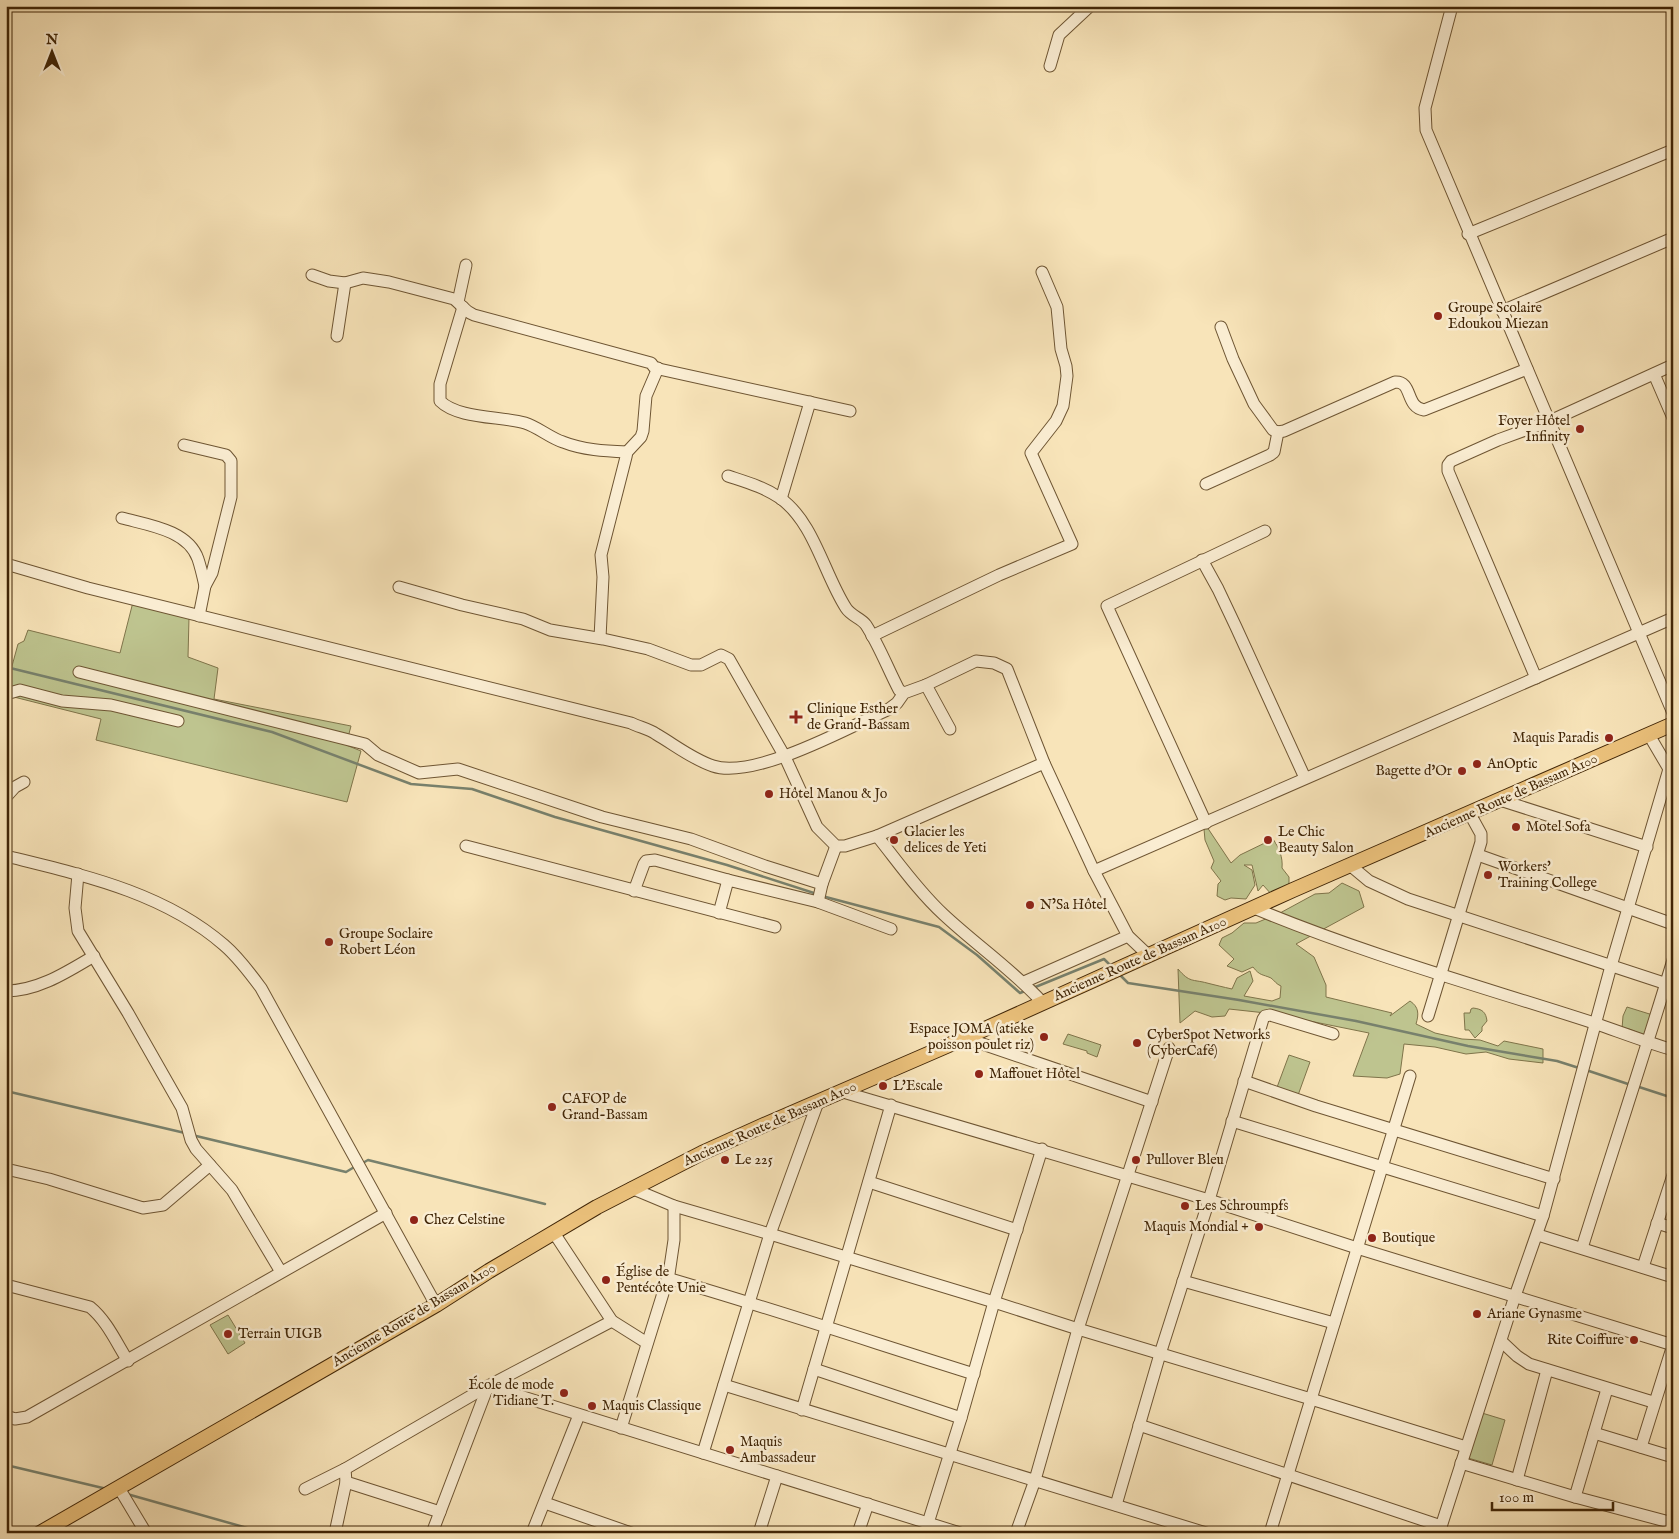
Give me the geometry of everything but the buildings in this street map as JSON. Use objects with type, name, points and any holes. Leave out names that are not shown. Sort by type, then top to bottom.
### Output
[{"type":"main road","name":"Ancienne Route de Bassam A100","points":[[40,1533],[436,1304],[632,1188],[720,1145],[966,1038],[1148,955],[1673,724]]},
{"type":"street","points":[[1050,66],[1060,36],[1090,6]]},
{"type":"street","points":[[1452,6],[1425,108],[1425,120],[1429,138],[1468,234],[1550,421],[1673,712]]},
{"type":"street","points":[[1468,234],[1673,150]]},
{"type":"street","points":[[1502,311],[1673,238]]},
{"type":"street","points":[[466,265],[460,304],[440,384],[440,401],[446,406],[460,411],[526,423],[562,442],[589,450],[627,452]]},
{"type":"street","points":[[872,636],[998,575],[1072,544],[1031,453],[1056,421],[1063,406],[1067,376],[1061,349],[1058,308],[1042,272]]},
{"type":"street","points":[[312,275],[330,281],[345,282],[363,278],[389,282],[454,299],[465,311],[474,315],[651,363],[654,367],[850,411]]},
{"type":"street","points":[[337,336],[345,282]]},
{"type":"street","points":[[1222,326],[1233,359],[1254,404],[1273,430],[1278,432],[1395,382],[1405,385],[1413,404],[1418,409],[1424,410],[1527,369]]},
{"type":"street","points":[[1536,678],[1448,471],[1448,465],[1451,461],[1498,440],[1550,421],[1673,365]]},
{"type":"street","points":[[600,638],[603,577],[601,556],[627,452],[641,437],[646,396],[658,368]]},
{"type":"street","points":[[1654,374],[1673,418]]},
{"type":"street","points":[[781,499],[810,402]]},
{"type":"street","points":[[1206,484],[1270,455],[1274,452],[1278,432]]},
{"type":"street","points":[[184,445],[226,455],[231,461],[231,497],[212,573],[205,586],[198,616]]},
{"type":"street","points":[[728,476],[761,487],[781,499],[795,513],[813,541],[833,585],[847,610],[865,623],[899,690],[904,693]]},
{"type":"street","points":[[122,518],[166,530],[178,536],[190,546],[198,558],[205,586]]},
{"type":"street","points":[[1206,823],[1107,606],[1264,531]]},
{"type":"street","points":[[1202,560],[1229,612],[1305,778]]},
{"type":"street","points":[[6,564],[88,588],[198,616],[631,723],[655,733],[677,749],[714,767],[750,767],[785,757],[890,709],[904,693],[926,685],[976,661],[1004,666],[1007,669],[1044,763],[1094,871],[1128,936],[1148,955]]},
{"type":"street","points":[[399,587],[462,605],[523,619],[550,630],[600,638],[648,649],[691,665],[701,665],[721,655],[729,659],[785,757],[817,827],[836,846],[845,846],[877,836],[1044,763]]},
{"type":"street","points":[[1094,871],[1673,618]]},
{"type":"street","points":[[80,672],[365,744],[378,755],[419,773],[458,769],[602,817],[691,839],[822,884]]},
{"type":"street","points":[[926,685],[950,729]]},
{"type":"street","points":[[6,694],[20,690],[62,701],[111,705],[178,720]]},
{"type":"street","points":[[1139,1425],[1440,1529],[1515,1296],[1538,1235],[1611,966],[1671,770],[1648,735]]},
{"type":"street","points":[[6,797],[15,787],[24,782]]},
{"type":"street","points":[[1500,800],[1647,847]]},
{"type":"street","points":[[1428,1016],[1481,842],[1481,834],[1470,814]]},
{"type":"street","points":[[877,836],[921,890],[944,914],[1024,982],[1043,1003]]},
{"type":"street","points":[[466,846],[775,927]]},
{"type":"street","points":[[818,902],[822,884],[836,846]]},
{"type":"street","points":[[1478,855],[1673,924]]},
{"type":"street","points":[[6,856],[78,874],[142,895],[187,918],[224,945],[261,988],[436,1304]]},
{"type":"street","points":[[634,891],[644,864],[650,860],[818,902],[891,929]]},
{"type":"street","points":[[1351,866],[1369,881],[1384,889],[1459,916],[1669,985]]},
{"type":"street","points":[[78,874],[76,890],[78,932],[128,1013],[182,1108],[193,1144],[232,1190],[281,1272]]},
{"type":"street","points":[[720,913],[728,880]]},
{"type":"street","points":[[1254,908],[1292,924],[1440,975],[1673,1050]]},
{"type":"street","points":[[1024,982],[1128,936]]},
{"type":"street","points":[[6,991],[41,984],[94,956]]},
{"type":"street","points":[[1582,1248],[1634,1081],[1669,985],[1673,960]]},
{"type":"street","points":[[1116,1505],[1160,1354],[1209,1200],[1244,1081],[1266,1016],[1270,1015],[1333,1034]]},
{"type":"street","points":[[966,1038],[1152,1102]]},
{"type":"street","points":[[1016,1533],[1035,1480],[1078,1330],[1169,1048]]},
{"type":"street","points":[[1270,1533],[1410,1076]]},
{"type":"street","points":[[1244,1081],[1392,1130],[1554,1179]]},
{"type":"street","points":[[843,1092],[1209,1200],[1357,1248],[1673,1345],[1641,1447]]},
{"type":"street","points":[[703,1453],[770,1234],[818,1102]]},
{"type":"street","points":[[802,1410],[845,1257],[891,1105]]},
{"type":"street","points":[[1232,1122],[1543,1216]]},
{"type":"street","points":[[928,1523],[962,1418],[994,1302],[1042,1150]]},
{"type":"street","points":[[6,1169],[49,1179],[143,1208],[163,1205],[210,1166]]},
{"type":"street","points":[[1643,1267],[1673,1175]]},
{"type":"street","points":[[869,1182],[1017,1230]]},
{"type":"street","points":[[632,1188],[674,1206],[994,1302],[1078,1330],[1311,1398],[1466,1447]]},
{"type":"street","points":[[621,1428],[667,1278],[674,1240],[674,1206]]},
{"type":"street","points":[[6,1416],[15,1419],[27,1417],[386,1213]]},
{"type":"street","points":[[1657,1223],[1673,1228]]},
{"type":"street","points":[[554,1233],[612,1321],[647,1343]]},
{"type":"street","points":[[1538,1235],[1673,1277]]},
{"type":"street","points":[[667,1278],[750,1302],[825,1328],[974,1374]]},
{"type":"street","points":[[1184,1281],[1334,1324]]},
{"type":"street","points":[[6,1285],[90,1306],[104,1322],[128,1361]]},
{"type":"street","points":[[305,1489],[345,1469],[488,1386],[612,1321]]},
{"type":"street","points":[[1501,1341],[1523,1361],[1607,1389],[1654,1402]]},
{"type":"street","points":[[814,1369],[962,1418]]},
{"type":"street","points":[[1517,1480],[1547,1370]]},
{"type":"street","points":[[488,1386],[960,1533]]},
{"type":"street","points":[[432,1533],[488,1386]]},
{"type":"street","points":[[724,1386],[1206,1533]]},
{"type":"street","points":[[1575,1497],[1607,1389]]},
{"type":"street","points":[[532,1533],[580,1415]]},
{"type":"street","points":[[1594,1433],[1673,1457]]},
{"type":"street","points":[[1461,1463],[1575,1497],[1673,1523]]},
{"type":"street","points":[[335,1533],[346,1482],[345,1469]]},
{"type":"street","points":[[759,1533],[777,1476]]},
{"type":"street","points":[[346,1482],[440,1512]]},
{"type":"street","points":[[118,1488],[146,1533]]},
{"type":"street","points":[[545,1503],[631,1533]]},
{"type":"street","points":[[858,1533],[868,1504]]},
{"type":"green space","points":[[133,602],[189,618],[188,657],[218,668],[214,699],[351,726],[346,745],[361,751],[347,802],[96,740],[101,719],[6,695],[6,688],[18,644],[24,641],[28,630],[120,653]]},
{"type":"green space","points":[[1207,827],[1231,863],[1240,855],[1273,839],[1280,853],[1282,868],[1289,877],[1289,884],[1272,895],[1263,885],[1258,891],[1252,865],[1244,865],[1252,870],[1255,885],[1246,899],[1231,898],[1225,900],[1217,896],[1218,884],[1221,881],[1211,868],[1214,861],[1205,840],[1204,829]]},
{"type":"green space","points":[[1342,883],[1359,891],[1364,907],[1296,944],[1314,957],[1326,985],[1326,997],[1392,1013],[1390,1016],[1410,1001],[1418,1011],[1416,1024],[1435,1033],[1462,1039],[1480,1040],[1498,1046],[1504,1041],[1543,1049],[1543,1063],[1509,1059],[1486,1052],[1466,1054],[1435,1047],[1404,1044],[1400,1074],[1387,1078],[1353,1076],[1369,1033],[1275,1014],[1229,1009],[1225,1016],[1212,1017],[1195,1011],[1180,1023],[1178,969],[1185,977],[1191,980],[1232,989],[1237,978],[1250,971],[1253,981],[1244,996],[1272,1001],[1280,998],[1281,986],[1271,978],[1259,973],[1253,967],[1242,972],[1227,966],[1234,959],[1219,945],[1222,938],[1232,933],[1244,923],[1256,923],[1280,913],[1315,894],[1329,893]]},
{"type":"green space","points":[[1627,1007],[1656,1016],[1649,1037],[1629,1029],[1622,1029],[1623,1016]]},
{"type":"green space","points":[[1473,1008],[1483,1012],[1486,1015],[1487,1021],[1482,1027],[1482,1031],[1475,1038],[1469,1030],[1465,1030],[1464,1013],[1470,1013]]},
{"type":"green space","points":[[1068,1034],[1101,1045],[1097,1057],[1087,1053],[1087,1051],[1063,1044]]},
{"type":"green space","points":[[1289,1055],[1310,1062],[1297,1098],[1276,1090]]},
{"type":"green space","name":"Terrain UIGB","points":[[228,1315],[245,1343],[228,1354],[210,1325]]},
{"type":"green space","points":[[1482,1413],[1505,1420],[1492,1465],[1468,1458]]},
{"type":"waterway","points":[[6,667],[272,732],[411,784],[472,789],[555,817],[727,865],[817,894]]},
{"type":"waterway","points":[[822,896],[939,927],[977,955],[1020,993],[1025,991]]},
{"type":"waterway","points":[[1033,988],[1104,959],[1111,966]]},
{"type":"waterway","points":[[1119,974],[1128,983],[1356,1021],[1468,1046],[1557,1061],[1579,1068]]},
{"type":"waterway","points":[[1586,1070],[1631,1085]]},
{"type":"waterway","points":[[1636,1086],[1673,1098]]},
{"type":"waterway","points":[[6,1091],[185,1133]]},
{"type":"waterway","points":[[192,1135],[346,1172],[356,1166]]},
{"type":"waterway","points":[[361,1164],[368,1160],[545,1204]]},
{"type":"waterway","points":[[6,1465],[107,1489]]},
{"type":"waterway","points":[[127,1494],[265,1533]]},
{"type":"place","name":"Groupe Scolaire Edoukou Miezan","points":[[1438,316]]},
{"type":"place","name":"Foyer Hôtel Infinity","points":[[1580,429]]},
{"type":"place","name":"Clinique Esther de Grand-Bassam","points":[[796,717]]},
{"type":"place","name":"Maquis Paradis","points":[[1609,738]]},
{"type":"place","name":"AnOptic","points":[[1477,764]]},
{"type":"place","name":"Bagette d'Or","points":[[1462,771]]},
{"type":"place","name":"Hôtel Manou & Jo","points":[[769,794]]},
{"type":"place","name":"Motel Sofa","points":[[1516,827]]},
{"type":"place","name":"Glacier les delices de Yeti","points":[[894,840]]},
{"type":"place","name":"Le Chic Beauty Salon","points":[[1268,840]]},
{"type":"place","name":"Workers' Training College","points":[[1488,875]]},
{"type":"place","name":"N’Sa Hôtel","points":[[1030,905]]},
{"type":"place","name":"Groupe Soclaire Robert Léon","points":[[329,942]]},
{"type":"place","name":"Espace JOMA (atieke poisson poulet riz)","points":[[1044,1037]]},
{"type":"place","name":"CyberSpot Networks (CyberCafé)","points":[[1137,1043]]},
{"type":"place","name":"Maffouet Hôtel","points":[[979,1074]]},
{"type":"place","name":"L'Escale","points":[[883,1086]]},
{"type":"place","name":"CAFOP de Grand-Bassam","points":[[552,1107]]},
{"type":"place","name":"Le 225","points":[[725,1160]]},
{"type":"place","name":"Pullover Bleu","points":[[1136,1160]]},
{"type":"place","name":"Les Schroumpfs","points":[[1185,1206]]},
{"type":"place","name":"Chez Celstine","points":[[414,1220]]},
{"type":"place","name":"Maquis Mondial +","points":[[1259,1227]]},
{"type":"place","name":"Boutique","points":[[1372,1238]]},
{"type":"place","name":"Église de Pentécôte Unie","points":[[606,1280]]},
{"type":"place","name":"Ariane Gynasme","points":[[1477,1314]]},
{"type":"place","name":"Terrain UIGB","points":[[228,1334]]},
{"type":"place","name":"Rite Coiffure","points":[[1634,1340]]},
{"type":"place","name":"École de mode Tidiane T.","points":[[564,1393]]},
{"type":"place","name":"Maquis Classique","points":[[592,1406]]},
{"type":"place","name":"Maquis Ambassadeur","points":[[730,1450]]}]
